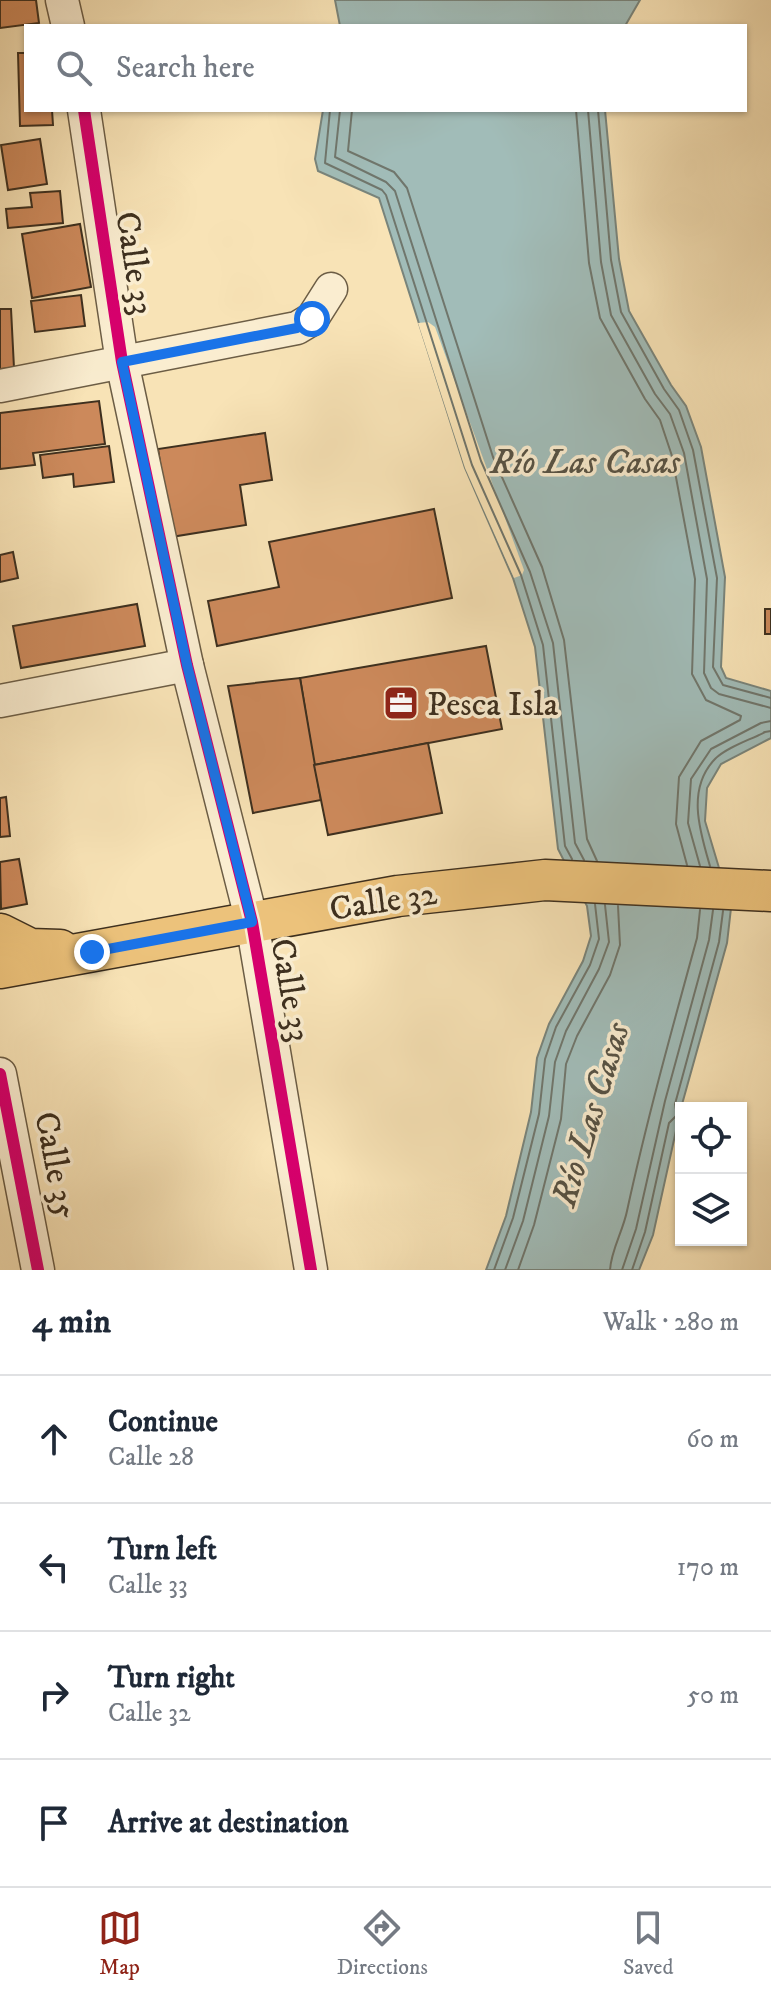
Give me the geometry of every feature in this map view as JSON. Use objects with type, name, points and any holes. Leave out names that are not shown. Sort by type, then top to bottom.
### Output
[{"type":"main road","name":"Calle 32","points":[[0,968],[398,896],[545,880],[763,891]]},
{"type":"main road","points":[[0,934],[30,949],[92,952]]},
{"type":"street","points":[[62,0],[68,24]]},
{"type":"street","name":"Calle 33","points":[[84,112],[122,362],[187,665],[252,922],[311,1270]]},
{"type":"street","points":[[0,386],[297,328],[312,319],[331,289]]},
{"type":"street","points":[[0,701],[187,665]]},
{"type":"street","name":"Calle 35","points":[[0,1074],[38,1270]]},
{"type":"water","points":[[335,0],[640,0],[626,24],[340,24]]},
{"type":"water","name":"Río Las Casas","points":[[323,112],[605,112],[619,259],[629,311],[686,406],[701,447],[725,577],[721,667],[726,678],[771,691],[771,738],[721,764],[707,788],[705,821],[731,908],[727,943],[683,1102],[675,1102],[675,1135],[653,1235],[639,1270],[486,1270],[506,1216],[531,1112],[537,1058],[549,1024],[583,961],[591,936],[587,906],[558,849],[535,647],[513,578],[465,468],[379,198],[318,171],[315,159]]},
{"type":"pier","points":[[428,322],[435,327],[524,570],[522,575],[514,578],[465,468],[418,323]]},
{"type":"building","points":[[0,0],[36,0],[39,23],[0,28]]},
{"type":"building","points":[[18,53],[24,53],[24,112],[52,112],[53,125],[20,126]]},
{"type":"building","points":[[40,139],[47,184],[8,190],[1,145]]},
{"type":"building","points":[[60,191],[63,223],[8,228],[6,209],[32,207],[30,193]]},
{"type":"building","points":[[80,224],[91,287],[32,298],[22,234]]},
{"type":"building","points":[[81,295],[85,326],[35,332],[31,301]]},
{"type":"building","points":[[0,309],[11,309],[14,368],[0,369]]},
{"type":"building","points":[[99,401],[105,444],[33,453],[35,465],[0,469],[0,413]]},
{"type":"building","points":[[265,433],[272,480],[240,485],[246,525],[171,537],[158,449]]},
{"type":"building","points":[[109,446],[114,482],[74,487],[73,474],[43,478],[40,455]]},
{"type":"building","points":[[434,509],[452,598],[217,646],[208,601],[279,587],[269,542]]},
{"type":"building","points":[[13,552],[18,578],[0,582],[0,555]]},
{"type":"building","points":[[137,604],[145,646],[21,668],[13,626]]},
{"type":"building","points":[[765,609],[771,609],[771,634],[765,634]]},
{"type":"building","name":"Pesca Isla","points":[[486,646],[502,729],[314,765],[300,678]]},
{"type":"building","points":[[300,678],[321,800],[253,813],[228,686]]},
{"type":"building","points":[[428,743],[442,813],[328,835],[314,765]]},
{"type":"building","points":[[6,797],[10,836],[0,837],[0,798]]},
{"type":"building","points":[[19,859],[27,904],[1,909],[0,862]]},
{"type":"cycle path","points":[[84,112],[122,362],[187,665],[252,922],[311,1270]]},
{"type":"cycle path","points":[[0,1074],[38,1270]]},
{"type":"place","name":"Pesca Isla","points":[[401,703]]},
{"type":"route","points":[[92,952],[252,922],[187,665],[122,362],[297,328],[312,319]]}]
